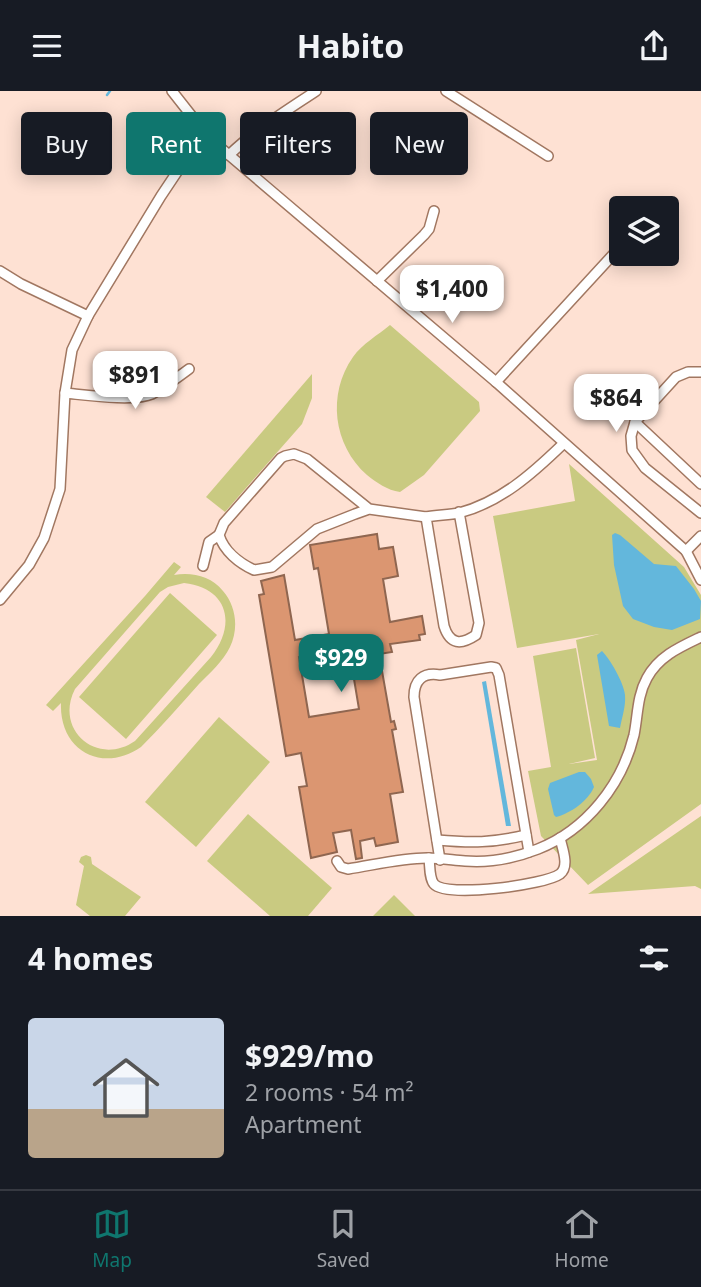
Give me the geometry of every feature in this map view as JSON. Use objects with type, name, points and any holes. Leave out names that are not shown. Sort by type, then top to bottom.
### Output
[{"type":"street","points":[[172,91],[189,112]]},
{"type":"street","points":[[229,155],[263,127],[316,91]]},
{"type":"street","points":[[446,91],[548,156]]},
{"type":"street","points":[[226,152],[496,382],[685,551],[701,580]]},
{"type":"street","points":[[1,596],[29,565],[44,538],[60,489],[65,393],[72,350],[88,316],[176,175]]},
{"type":"street","points":[[377,281],[424,236],[434,211]]},
{"type":"street","points":[[496,382],[609,259]]},
{"type":"street","points":[[0,271],[88,316]]},
{"type":"street","points":[[65,393],[117,398],[149,395],[189,369]]},
{"type":"street","points":[[701,372],[688,372],[676,377],[635,422],[631,436],[632,450],[645,468],[701,513]]},
{"type":"street","points":[[635,422],[701,484]]},
{"type":"street","points":[[219,534],[224,547],[239,561],[254,570],[266,569],[317,529],[369,509],[426,517],[459,512],[506,492],[529,476],[564,444]]},
{"type":"street","points":[[203,566],[209,542],[219,534],[224,523],[281,458],[289,455],[307,459],[369,509]]},
{"type":"street","points":[[426,517],[447,636],[456,642],[466,642],[476,635],[479,623],[459,512]]},
{"type":"street","points":[[685,551],[701,536]]},
{"type":"street","points":[[337,861],[341,867],[348,869],[429,858],[486,861],[529,852],[560,838],[592,813],[620,775],[634,734],[639,695],[647,677],[670,653],[701,636]]},
{"type":"street","points":[[440,860],[414,688],[424,675],[491,667],[496,668],[499,675],[529,852]]},
{"type":"street","points":[[437,841],[498,842],[526,835]]},
{"type":"street","points":[[429,858],[431,881],[446,889],[487,890],[535,883],[559,874],[564,867],[560,838]]},
{"type":"green space","points":[[390,325],[479,402],[480,411],[424,475],[400,492],[378,483],[356,463],[341,434],[337,403],[339,387],[353,357]]},
{"type":"green space","points":[[312,374],[312,398],[302,424],[225,512],[206,497]]},
{"type":"green space","points":[[569,464],[684,567],[701,595],[701,804],[588,885],[541,836],[528,771],[551,767],[533,656],[576,648],[595,758],[569,764],[597,760],[576,640],[599,634],[517,648],[493,516],[575,501]]},
{"type":"green space","points":[[174,562],[181,567],[174,575],[201,576],[223,591],[233,610],[233,640],[220,662],[141,747],[126,755],[112,758],[86,753],[75,745],[67,733],[62,719],[61,703],[53,711],[46,705]],"holes":[[[184,583],[199,586],[219,600],[224,609],[224,632],[211,657],[135,741],[121,748],[107,750],[94,747],[83,740],[70,718],[70,704],[75,689],[160,592]]]},
{"type":"green space","points":[[170,593],[217,635],[126,739],[79,697]]},
{"type":"green space","points":[[219,717],[270,762],[196,847],[145,802]]},
{"type":"green space","points":[[248,814],[332,888],[308,916],[270,916],[207,861]]},
{"type":"green space","points":[[701,816],[701,889],[695,886],[588,894]]},
{"type":"green space","points":[[81,857],[91,857],[92,864],[141,897],[125,916],[90,916],[76,905],[84,866],[79,862]]},
{"type":"green space","points":[[394,895],[415,916],[373,916]]},
{"type":"water","points":[[615,533],[654,564],[676,566],[701,601],[700,619],[672,630],[633,619],[623,606],[614,565],[612,535]]},
{"type":"water","points":[[602,651],[616,671],[624,690],[625,703],[620,728],[609,726],[597,655]]},
{"type":"water","points":[[486,681],[511,826],[506,826],[482,682]]},
{"type":"water","points":[[585,772],[594,787],[578,806],[556,817],[548,789],[550,783]]},
{"type":"building","points":[[377,534],[379,549],[393,547],[398,576],[383,579],[390,622],[422,616],[425,634],[419,635],[420,640],[390,644],[392,652],[379,654],[391,722],[394,721],[396,729],[392,730],[403,792],[390,794],[398,842],[376,846],[374,838],[360,841],[362,858],[356,859],[351,830],[333,833],[337,852],[311,858],[299,787],[307,786],[301,753],[286,756],[259,595],[264,594],[261,581],[284,575],[295,640],[329,634],[318,568],[314,569],[310,545]],"holes":[[[349,649],[359,709],[309,717],[299,657]]]},
{"type":"waterway","points":[[107,95],[110,91]]}]
